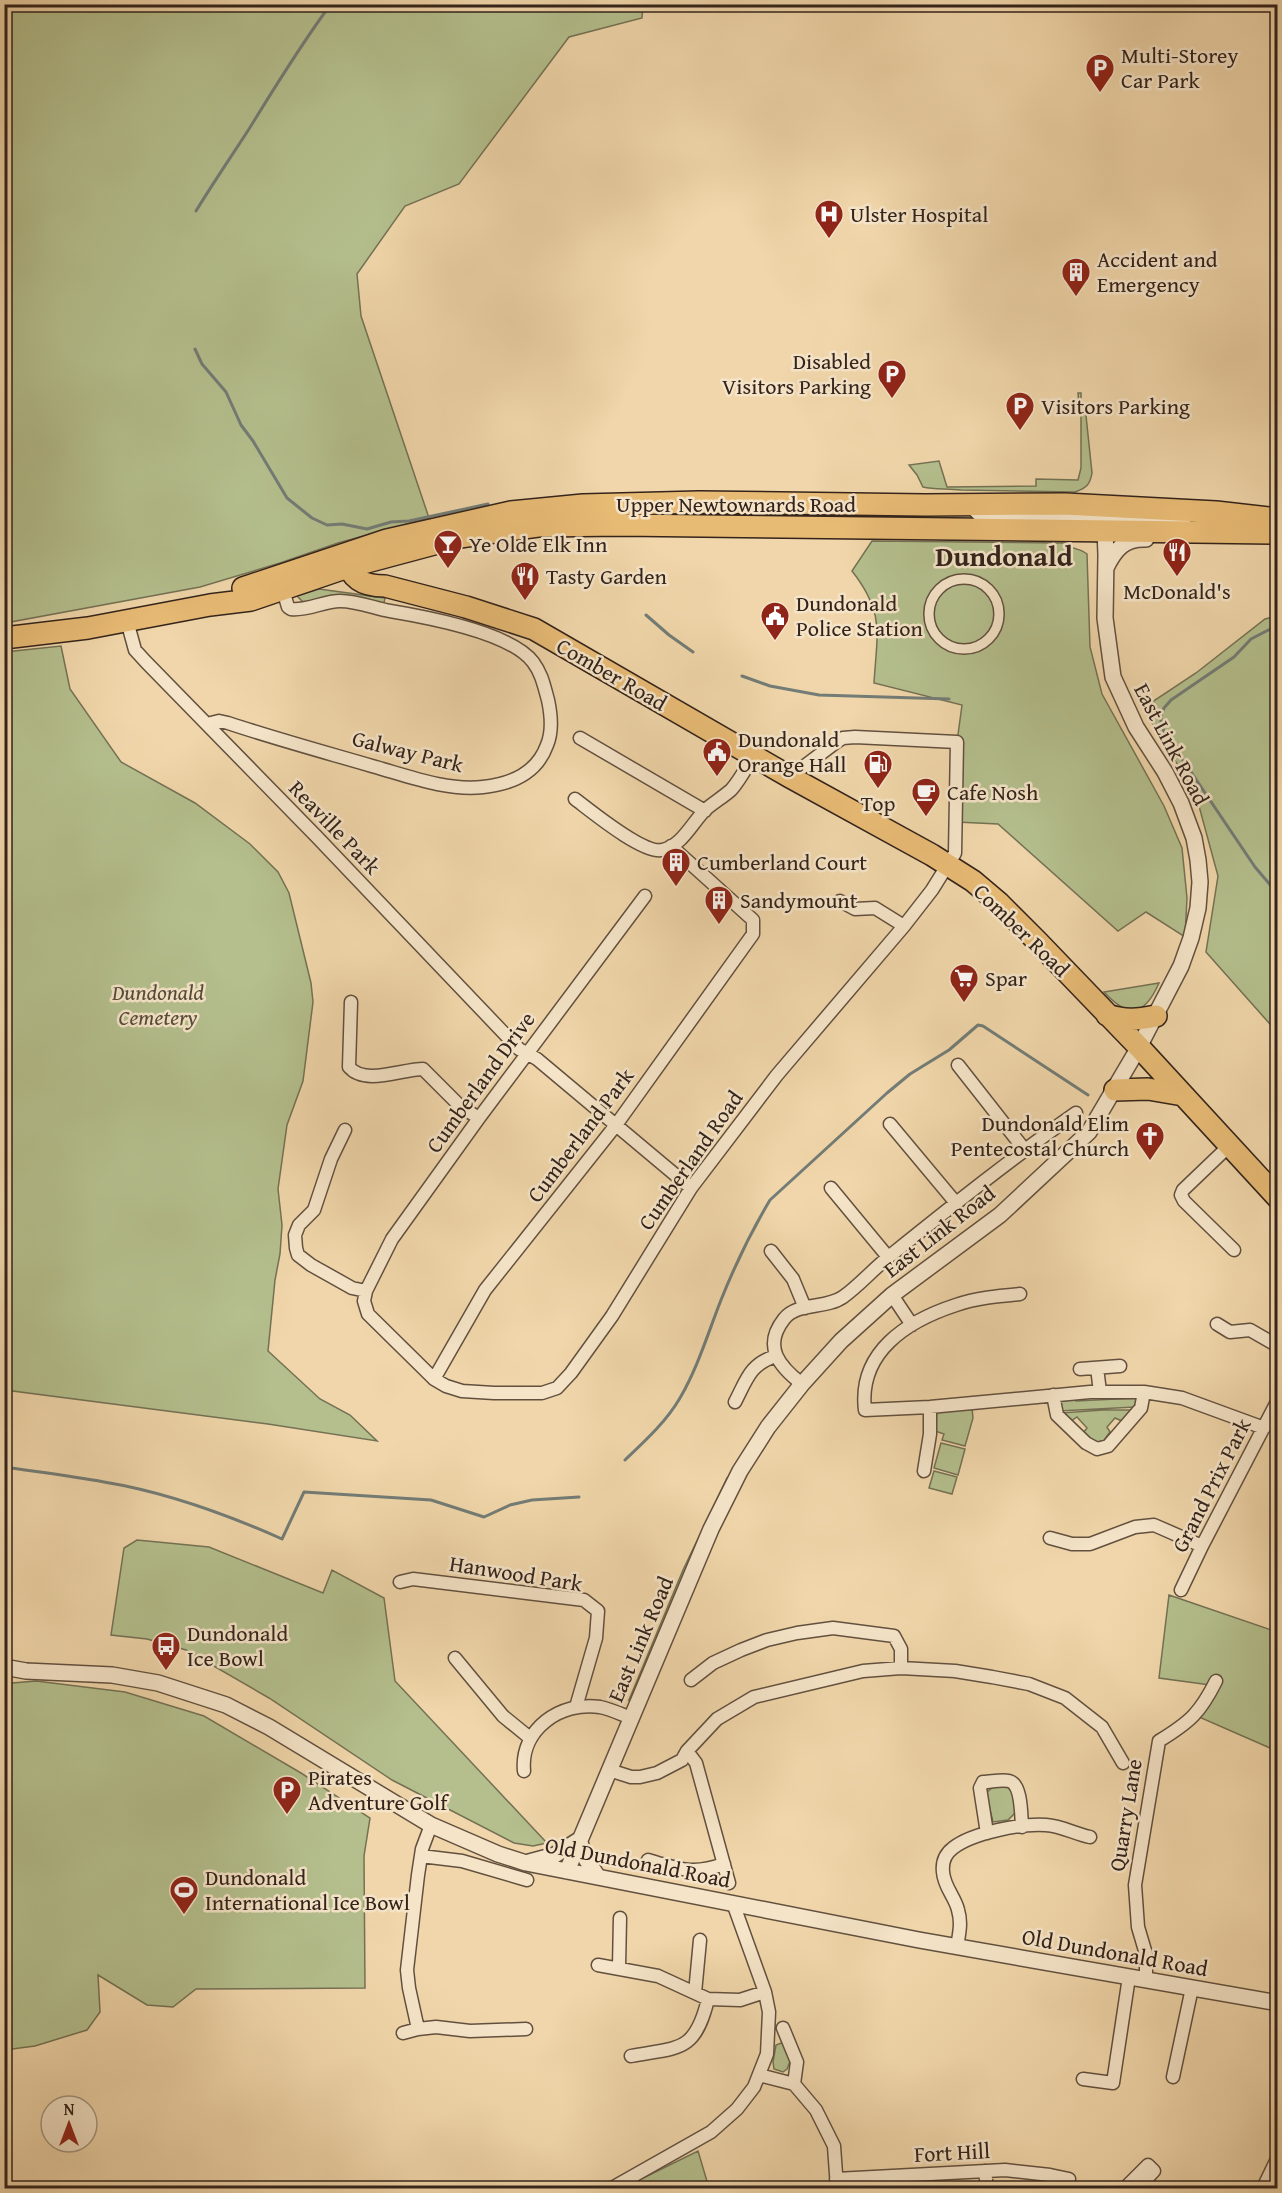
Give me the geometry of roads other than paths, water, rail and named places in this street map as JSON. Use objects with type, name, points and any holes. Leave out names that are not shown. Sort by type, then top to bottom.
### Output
[{"type":"highway","name":"Upper Newtownards Road","points":[[4,638],[79,629],[210,605],[251,600],[320,577],[346,560],[387,540],[511,512],[583,505],[699,502],[972,505],[1208,531],[1278,533]]},
{"type":"highway","name":"Upper Newtownards Road","points":[[210,605],[226,594],[346,560],[388,555],[460,537],[510,529],[568,525],[1104,518],[1216,512],[1278,519]]},
{"type":"highway","points":[[386,587],[379,570],[380,564],[388,555]]},
{"type":"highway","name":"Comber Road","points":[[346,560],[359,582],[466,607],[534,629],[973,881],[999,903],[1139,1047],[1278,1198]]},
{"type":"highway","name":"Comber Road","points":[[320,577],[378,591],[386,587]]},
{"type":"highway","points":[[1107,1015],[1131,1020],[1156,1016]]},
{"type":"highway","points":[[1115,1090],[1148,1089],[1183,1095]]},
{"type":"street","name":"East Link Road","points":[[567,1871],[711,1529],[732,1485],[768,1427],[802,1384],[841,1341],[892,1295],[1000,1215],[1089,1132],[1139,1047],[1181,966],[1198,908],[1199,867],[1194,838],[1181,803],[1165,772],[1136,727],[1113,677],[1105,618],[1104,518]]},
{"type":"street","points":[[1106,570],[1118,548],[1129,541],[1140,538],[1186,539],[1208,531]]},
{"type":"street","points":[[966,579],[989,588],[996,598],[999,615],[994,633],[986,642],[975,648],[963,650],[942,642],[925,617],[937,591],[945,584],[966,579]]},
{"type":"street","name":"Galway Park","points":[[207,724],[219,721],[228,723],[405,775],[464,788],[507,783],[527,774],[539,761],[548,744],[551,729],[549,706],[542,675],[532,659],[509,644],[444,621],[346,602],[320,603],[291,609],[288,607],[283,590]]},
{"type":"street","points":[[999,615],[1010,616]]},
{"type":"street","name":"Reaville Park","points":[[127,621],[135,651],[316,836],[477,1008],[519,1049],[537,1059],[626,1136],[691,1188]]},
{"type":"street","points":[[580,738],[705,811]]},
{"type":"street","points":[[790,777],[843,738],[957,742],[955,852],[948,866]]},
{"type":"street","points":[[575,799],[604,822],[647,848],[661,851],[686,834],[705,811],[732,789],[754,755]]},
{"type":"street","name":"Cumberland Park","points":[[434,1379],[485,1290],[616,1125],[753,934],[753,920],[671,846]]},
{"type":"street","name":"Cumberland Road","points":[[434,1379],[462,1391],[494,1394],[542,1393],[557,1388],[571,1373],[612,1316],[691,1188],[777,1075],[904,926],[948,866]]},
{"type":"street","name":"Cumberland Drive","points":[[365,1296],[392,1239],[479,1118],[645,896]]},
{"type":"street","points":[[840,901],[855,909],[875,908],[904,926]]},
{"type":"street","points":[[351,1002],[349,1067],[354,1072],[361,1076],[395,1074],[423,1069],[461,1107],[479,1118]]},
{"type":"street","points":[[958,1065],[1024,1149]]},
{"type":"street","points":[[802,1384],[786,1371],[776,1356],[776,1332],[785,1318],[796,1310],[829,1304],[842,1298],[888,1257],[1024,1149],[1076,1113]]},
{"type":"street","points":[[890,1124],[956,1203]]},
{"type":"street","points":[[345,1130],[331,1159],[314,1210],[299,1225],[296,1235],[298,1256],[365,1296],[368,1314],[434,1379]]},
{"type":"street","points":[[1229,1146],[1182,1190],[1181,1195],[1184,1201],[1234,1250]]},
{"type":"street","points":[[831,1188],[888,1257]]},
{"type":"street","points":[[771,1251],[793,1279],[805,1308]]},
{"type":"street","points":[[1020,1294],[982,1298],[956,1305],[912,1325],[890,1342],[869,1368],[864,1383],[864,1410],[930,1407],[1053,1395],[1144,1392],[1182,1398],[1264,1428]]},
{"type":"street","points":[[892,1295],[912,1325]]},
{"type":"street","points":[[1217,1324],[1230,1332],[1250,1330],[1278,1346]]},
{"type":"street","points":[[735,1401],[751,1370],[764,1360],[776,1356]]},
{"type":"street","points":[[1080,1369],[1120,1366]]},
{"type":"street","points":[[1097,1368],[1100,1392]]},
{"type":"street","points":[[1053,1395],[1057,1415],[1090,1447],[1097,1449],[1108,1446],[1141,1408],[1144,1392]]},
{"type":"street","name":"Grand Prix Park","points":[[1181,1590],[1278,1400]]},
{"type":"street","points":[[924,1471],[930,1434],[930,1407]]},
{"type":"street","points":[[1050,1538],[1072,1544],[1090,1544],[1135,1527],[1154,1525],[1202,1546]]},
{"type":"street","name":"Hanwood Park","points":[[400,1582],[413,1579],[584,1600],[598,1611],[596,1638],[576,1707]]},
{"type":"street","points":[[691,1680],[713,1663],[767,1640],[832,1628],[894,1636],[901,1649],[901,1668]]},
{"type":"street","points":[[455,1658],[503,1716],[530,1738]]},
{"type":"street","name":"Old Dundonald Road","points":[[4,1666],[26,1671],[112,1675],[158,1683],[226,1705],[269,1727],[431,1825],[498,1854],[526,1863],[957,1947],[1278,2003]]},
{"type":"street","points":[[609,1770],[631,1777],[657,1773],[682,1760],[687,1751],[717,1719],[754,1697],[863,1671],[901,1668],[955,1671],[992,1677],[1029,1684],[1065,1698],[1102,1727],[1123,1763]]},
{"type":"street","name":"Old Dundonald Road","points":[[4,1676],[26,1671]]},
{"type":"street","name":"Quarry Lane","points":[[1146,1979],[1146,1954],[1138,1927],[1135,1885],[1159,1741],[1197,1714],[1216,1681]]},
{"type":"street","points":[[524,1771],[523,1760],[530,1738],[544,1721],[570,1708],[600,1707],[632,1718]]},
{"type":"street","points":[[687,1751],[696,1763],[729,1883]]},
{"type":"street","points":[[987,1833],[981,1788],[984,1782],[1008,1781],[1015,1784],[1018,1790],[1022,1827]]},
{"type":"street","points":[[418,2029],[407,1970],[414,1897],[421,1856],[431,1825]]},
{"type":"street","points":[[957,1947],[960,1927],[958,1909],[945,1884],[944,1860],[952,1848],[987,1833],[1045,1825],[1065,1828],[1090,1837]]},
{"type":"street","points":[[526,1863],[555,1855],[579,1840],[586,1859],[598,1877]]},
{"type":"street","points":[[421,1856],[462,1861],[527,1880]]},
{"type":"street","points":[[648,1860],[684,1871],[706,1870],[724,1864]]},
{"type":"street","points":[[612,2188],[711,2132],[737,2109],[754,2087],[767,2054],[769,2012],[765,1992],[733,1903]]},
{"type":"street","points":[[619,1967],[620,1918]]},
{"type":"street","points":[[694,1993],[700,1940]]},
{"type":"street","points":[[598,1965],[619,1967],[658,1976],[708,1999],[740,2000],[765,1992]]},
{"type":"street","points":[[1083,2079],[1113,2083],[1130,1977]]},
{"type":"street","points":[[1173,2077],[1192,1988]]},
{"type":"street","points":[[631,2056],[682,2046],[695,2036],[702,2022],[708,1999]]},
{"type":"street","points":[[404,2033],[436,2027],[470,2031],[526,2029]]},
{"type":"street","points":[[783,2028],[797,2062],[794,2084]]},
{"type":"street","points":[[759,2075],[794,2084],[816,2110],[834,2146],[837,2184]]},
{"type":"street","points":[[1263,2188],[1278,2157]]},
{"type":"street","points":[[1125,2188],[1148,2165],[1154,2171],[1140,2186],[1142,2188]]},
{"type":"street","points":[[985,2171],[987,2188]]},
{"type":"street","name":"Fort Hill","points":[[837,2184],[985,2171],[1017,2171],[1069,2179]]},
{"type":"waterway","points":[[196,211],[331,4]]},
{"type":"waterway","points":[[195,349],[202,364],[226,392],[241,425],[287,498],[312,518],[327,525],[342,524],[367,529],[391,522],[409,521],[488,504]]},
{"type":"waterway","points":[[646,615],[693,652]]},
{"type":"waterway","points":[[1278,625],[1251,639],[1234,657],[1171,700],[1161,716],[1161,725],[1166,735],[1255,867],[1278,894]]},
{"type":"waterway","points":[[742,676],[770,686],[819,695],[949,699]]},
{"type":"waterway","points":[[625,1460],[662,1423],[680,1398],[738,1261],[770,1200],[910,1074],[949,1050],[978,1025],[983,1026],[1088,1095]]},
{"type":"waterway","points":[[4,1467],[127,1486],[217,1513],[282,1539],[304,1492],[431,1500],[484,1517],[510,1505],[532,1500],[579,1497]]},
{"type":"place","name":"Multi-Storey Car Park","points":[[1100,94]]},
{"type":"place","name":"Ulster Hospital","points":[[829,240]]},
{"type":"place","name":"Accident and Emergency","points":[[1076,298]]},
{"type":"place","name":"Disabled Visitors Parking","points":[[892,400]]},
{"type":"place","name":"Visitors Parking","points":[[1020,432]]},
{"type":"place","name":"Ye Olde Elk Inn","points":[[448,570]]},
{"type":"place","name":"McDonald's","points":[[1177,578]]},
{"type":"place","name":"Tasty Garden","points":[[525,602]]},
{"type":"place","name":"Dundonald Police Station","points":[[775,642]]},
{"type":"place","name":"Dundonald Orange Hall","points":[[717,778]]},
{"type":"place","name":"Top","points":[[878,790]]},
{"type":"place","name":"Cafe Nosh","points":[[926,818]]},
{"type":"place","name":"Cumberland Court","points":[[676,888]]},
{"type":"place","name":"Sandymount","points":[[719,926]]},
{"type":"place","name":"Spar","points":[[964,1004]]},
{"type":"place","name":"Dundonald Elim Pentecostal Church","points":[[1150,1162]]},
{"type":"place","name":"Dundonald Ice Bowl","points":[[166,1672]]},
{"type":"place","name":"Pirates Adventure Golf","points":[[287,1816]]},
{"type":"place","name":"Dundonald International Ice Bowl","points":[[184,1916]]},
{"type":"district","name":"Dundonald","points":[[1004,555]]},
{"type":"park label","name":"Dundonald Cemetery","points":[[158,1004]]}]
